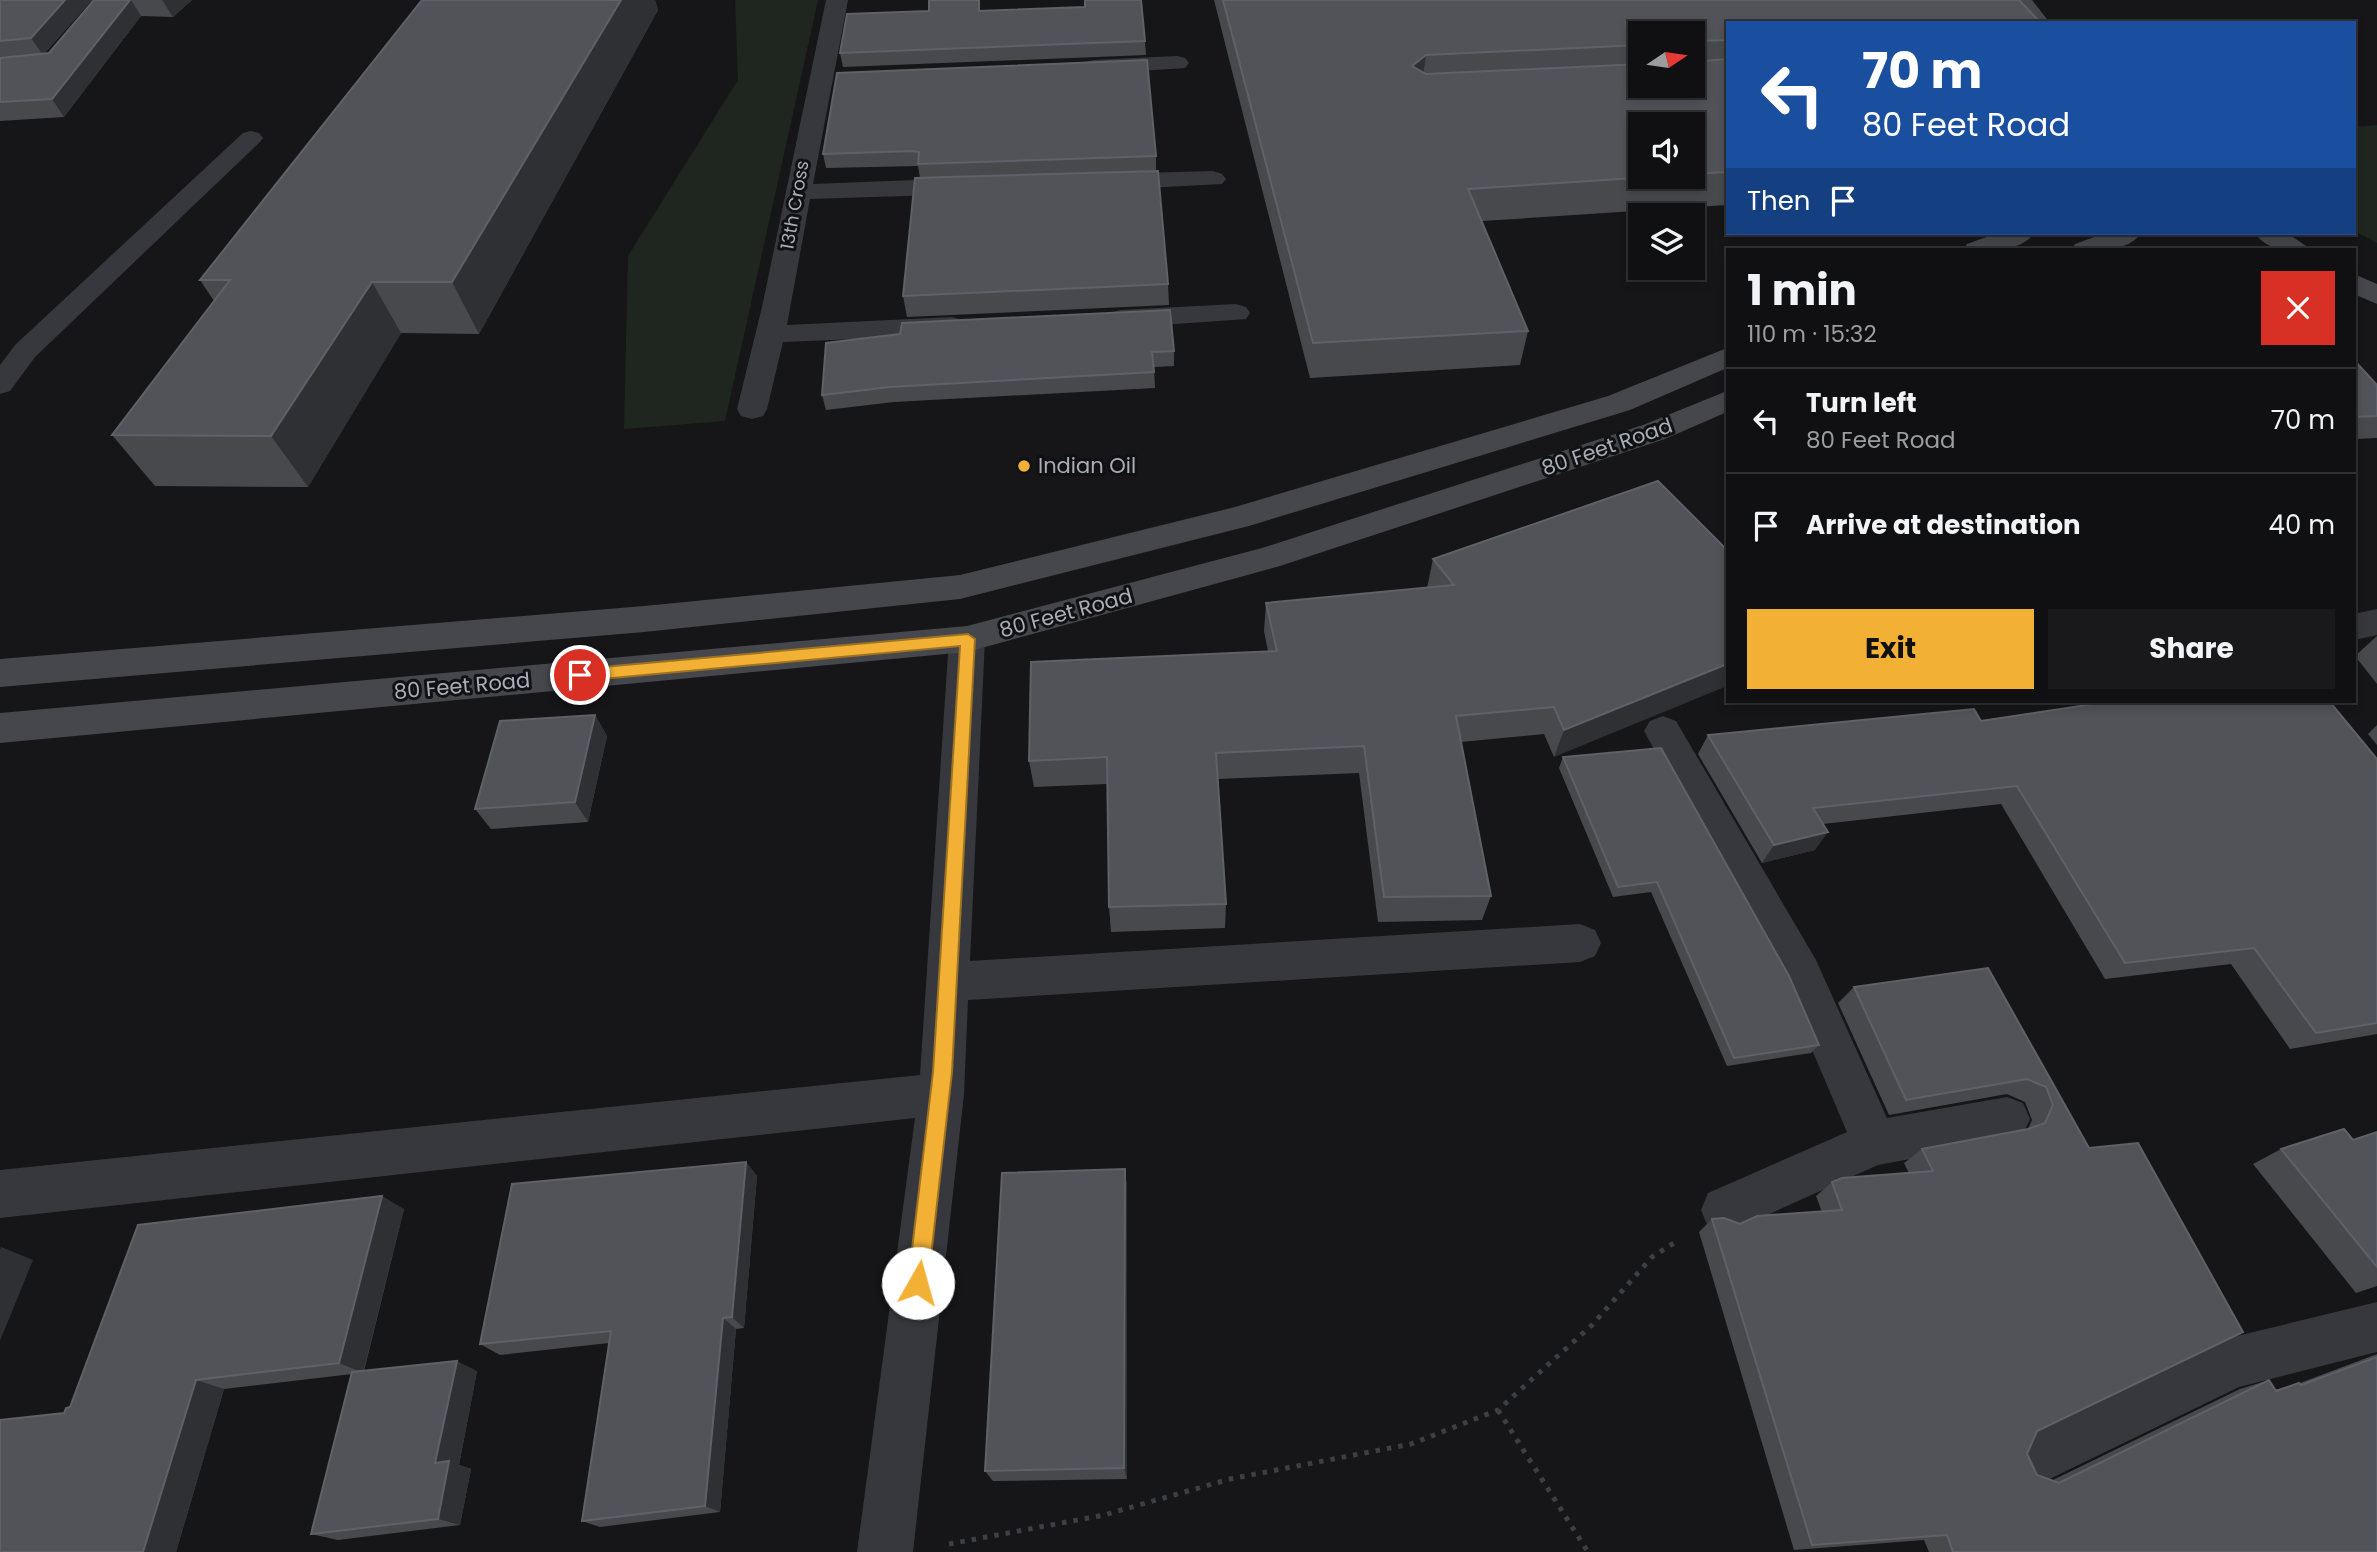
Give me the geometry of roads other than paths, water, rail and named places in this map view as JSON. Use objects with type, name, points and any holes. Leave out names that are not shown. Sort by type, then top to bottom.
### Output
[{"type":"main road","points":[[2021,0],[2037,21]]},
{"type":"main road","points":[[1982,248],[2016,235]]},
{"type":"main road","points":[[2090,248],[2123,235]]},
{"type":"main road","points":[[2272,235],[2294,248]]},
{"type":"main road","points":[[2356,283],[2377,296]]},
{"type":"main road","name":"80 Feet Road","points":[[0,673],[631,620],[960,587],[1237,518],[1619,403],[1726,357]]},
{"type":"main road","name":"80 Feet Road","points":[[0,728],[968,639],[1268,558],[1654,432],[1726,401]]},
{"type":"main road","points":[[1237,518],[1268,558]]},
{"type":"street","name":"13th Cross","points":[[752,409],[772,334],[819,78],[837,0]]},
{"type":"street","points":[[1067,68],[1177,63]]},
{"type":"street","points":[[819,78],[846,76]]},
{"type":"street","points":[[1088,183],[1213,179]]},
{"type":"street","points":[[797,192],[991,186]]},
{"type":"street","points":[[1100,319],[1236,313]]},
{"type":"street","points":[[772,334],[977,325]]},
{"type":"street","points":[[2356,627],[2377,622]]},
{"type":"street","points":[[886,1552],[941,1094],[968,639]]},
{"type":"street","points":[[1663,731],[1801,974],[1875,1143]]},
{"type":"street","points":[[949,982],[1580,943]]},
{"type":"street","points":[[0,1194],[941,1094]]},
{"type":"street","points":[[1725,1210],[1875,1143],[2007,1119]]},
{"type":"street","points":[[2033,1460],[2233,1363],[2377,1327]]},
{"type":"lane","points":[[0,385],[25,351],[251,138]]},
{"type":"place","name":"Indian Oil","points":[[1024,466]]}]
